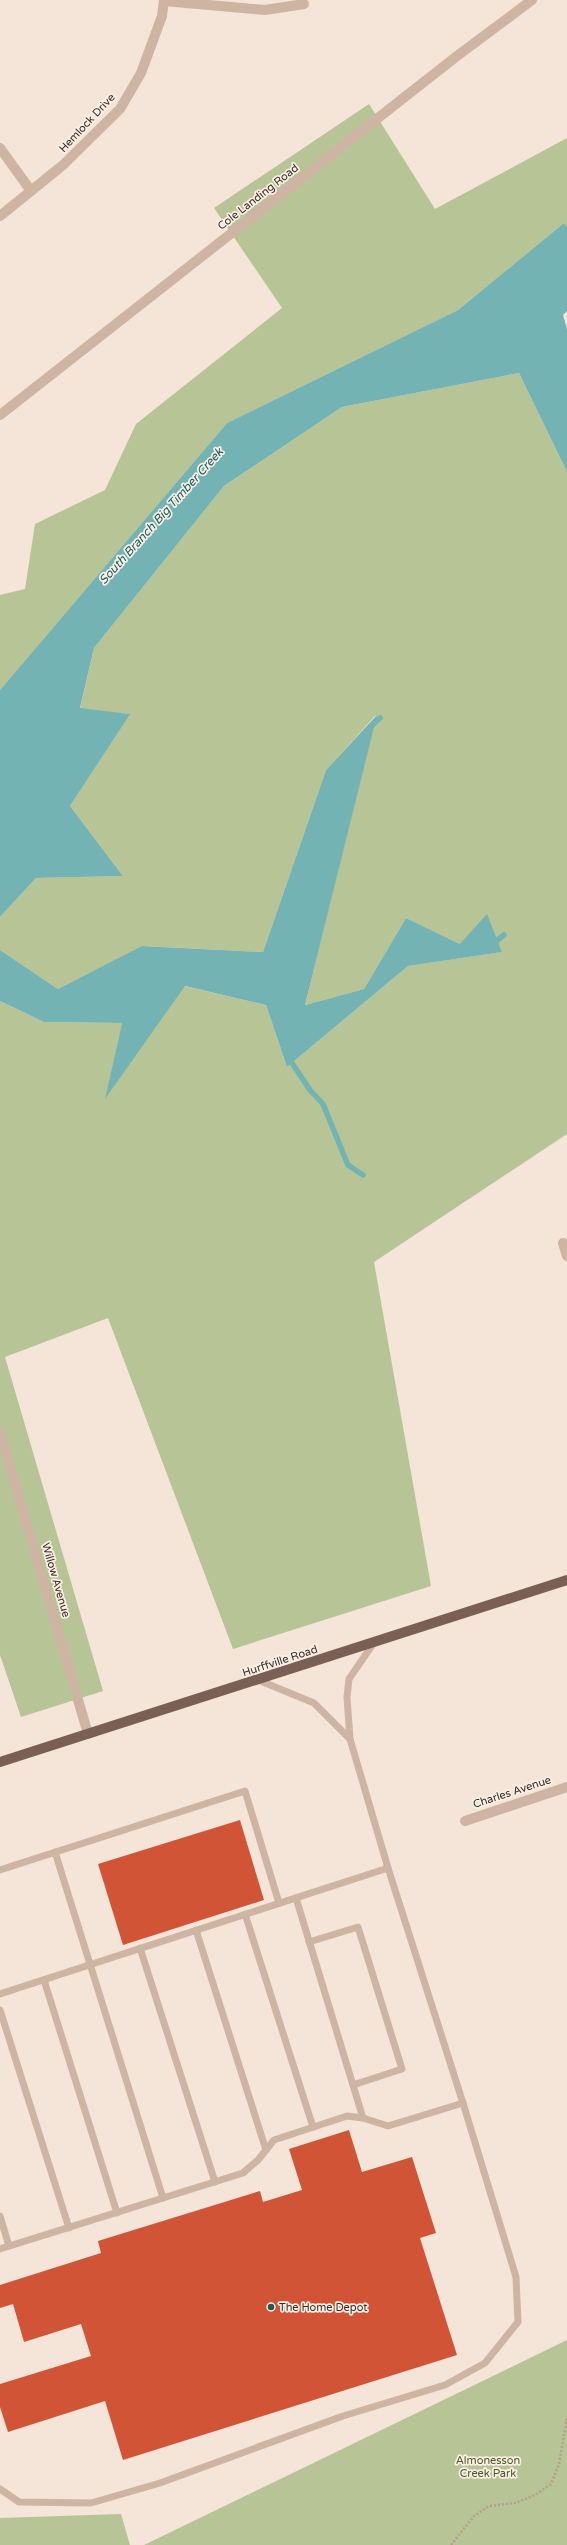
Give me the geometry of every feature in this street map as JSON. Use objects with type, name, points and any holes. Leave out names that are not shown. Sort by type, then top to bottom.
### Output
[{"type":"main road","name":"Hurffville Road","points":[[0,1762],[373,1644],[567,1580]]},
{"type":"street","name":"Cole Landing Road","points":[[0,415],[457,56],[532,0]]},
{"type":"street","points":[[164,1],[265,10],[304,4]]},
{"type":"street","name":"Hemlock Drive","points":[[0,216],[63,165],[120,109],[141,73],[162,16],[164,1]]},
{"type":"street","points":[[0,148],[31,191]]},
{"type":"street","points":[[562,1243],[567,1256]]},
{"type":"street","name":"Willow Avenue","points":[[0,1432],[88,1734]]},
{"type":"street","name":"Charles Avenue","points":[[465,1821],[567,1787]]},
{"type":"lane","points":[[0,2489],[19,2502],[91,2503],[160,2482],[343,2416],[445,2385],[486,2363],[518,2322],[516,2277],[463,2103],[388,1868],[350,1739],[347,1697],[349,1679],[373,1644]]},
{"type":"lane","points":[[258,1680],[314,1703],[350,1739]]},
{"type":"lane","points":[[0,1870],[245,1791],[279,1904]]},
{"type":"lane","points":[[55,1852],[163,2198]]},
{"type":"lane","points":[[0,1994],[388,1868]]},
{"type":"lane","points":[[296,1898],[363,2118]]},
{"type":"lane","points":[[245,1914],[313,2127]]},
{"type":"lane","points":[[309,1942],[358,1927],[402,2069],[353,2085]]},
{"type":"lane","points":[[196,1930],[266,2150]]},
{"type":"lane","points":[[140,1948],[215,2182]]},
{"type":"lane","points":[[44,1980],[117,2213]]},
{"type":"lane","points":[[0,2010],[69,2228]]},
{"type":"lane","points":[[0,2249],[243,2173],[274,2140],[347,2116],[363,2118],[388,2126],[463,2103]]},
{"type":"lane","points":[[0,2216],[9,2246]]},
{"type":"path","points":[[451,2545],[474,2516],[490,2506],[515,2503],[535,2495],[551,2484],[559,2464],[567,2417]]},
{"type":"green space","points":[[369,104],[435,209],[567,138],[567,227],[564,223],[458,310],[227,423],[0,690],[0,595],[25,589],[35,524],[105,490],[136,424],[282,308],[214,208]]},
{"type":"green space","points":[[519,373],[567,472],[567,1134],[374,1262],[431,1586],[233,1649],[108,1318],[5,1357],[103,1691],[21,1717],[0,1655],[0,1001],[44,1022],[122,1023],[106,1097],[184,986],[266,1005],[287,1067],[408,966],[501,952],[460,944],[406,918],[364,989],[305,1005],[376,715],[326,770],[263,952],[143,946],[58,989],[0,950],[0,917],[36,878],[123,876],[70,806],[129,714],[80,709],[94,648],[224,486],[342,407]]},
{"type":"green space","name":"Almonesson Creek Park","points":[[567,2340],[567,2545],[144,2545],[532,2357]]},
{"type":"green space","points":[[121,2514],[130,2545],[0,2545],[0,2518]]},
{"type":"water","name":"South Branch Big Timber Creek","points":[[564,223],[567,227],[567,311],[563,315],[567,329],[567,472],[519,373],[342,407],[224,486],[94,648],[80,708],[130,714],[70,806],[123,876],[36,878],[0,917],[0,690],[227,423],[458,310]]},
{"type":"water","points":[[377,715],[305,1005],[364,989],[406,918],[460,944],[487,914],[502,952],[408,966],[287,1067],[266,1005],[185,986],[105,1099],[122,1023],[44,1022],[0,1001],[0,950],[58,989],[142,946],[263,952],[326,770]]},
{"type":"building","points":[[240,1820],[264,1900],[123,1945],[98,1864]]},
{"type":"building","name":"The Home Depot","points":[[349,2130],[362,2172],[412,2157],[436,2233],[420,2238],[457,2355],[123,2460],[105,2401],[8,2432],[0,2407],[0,2384],[91,2356],[81,2324],[24,2342],[13,2304],[0,2308],[0,2285],[101,2253],[98,2241],[260,2191],[263,2202],[302,2190],[289,2149]]},
{"type":"waterway","points":[[370,727],[380,718]]},
{"type":"waterway","points":[[492,944],[504,935]]},
{"type":"waterway","points":[[288,1057],[310,1090],[323,1104],[348,1165],[363,1175]]},
{"type":"place","name":"The Home Depot","points":[[271,2307]]}]
